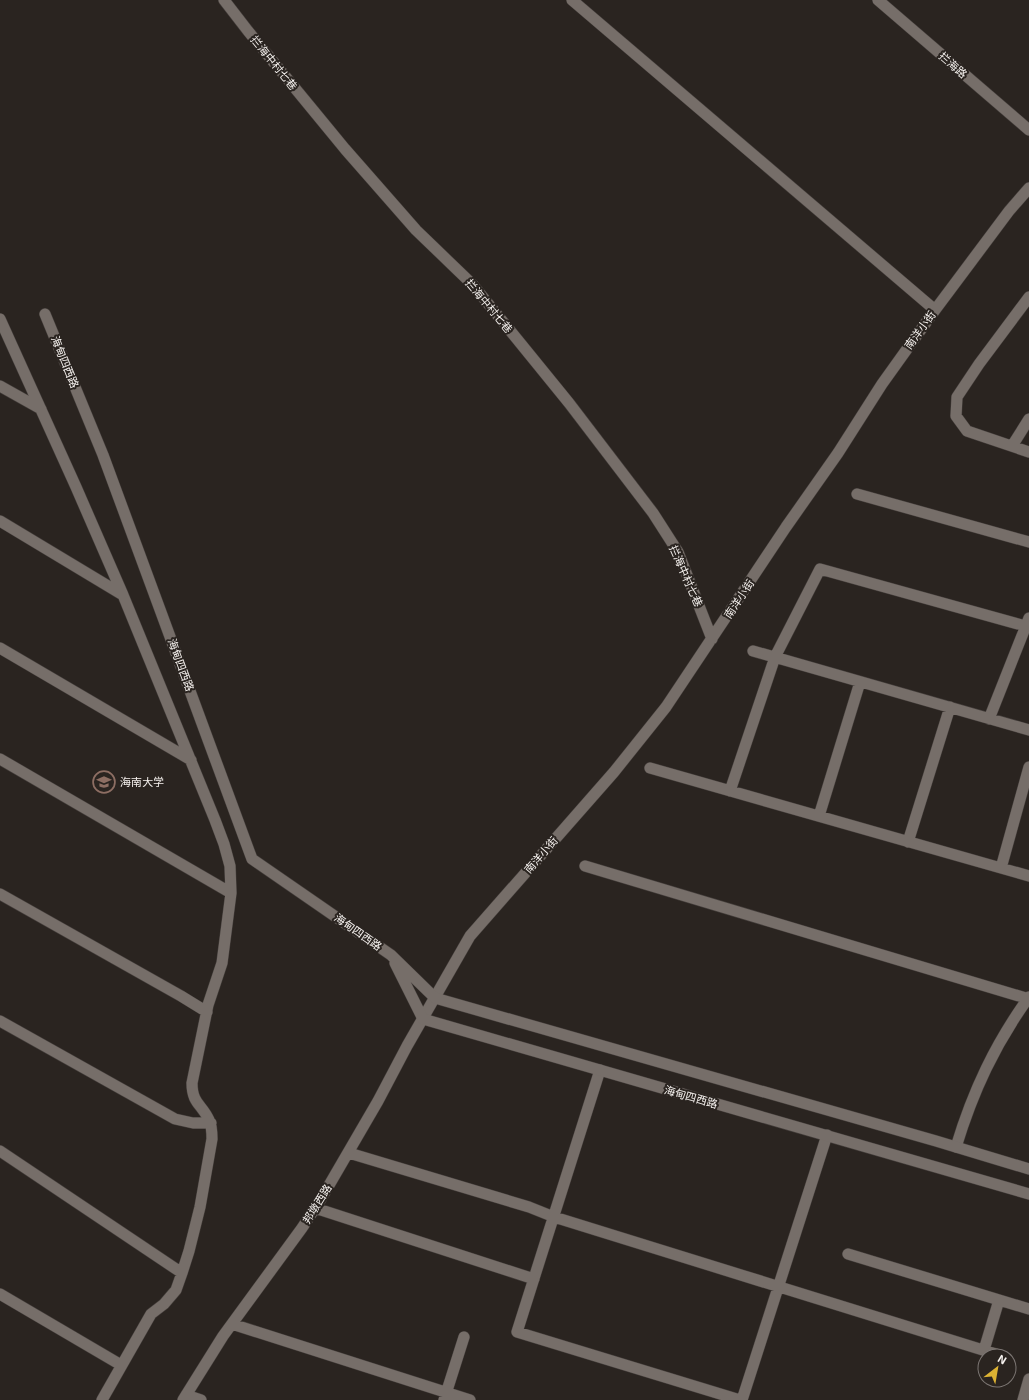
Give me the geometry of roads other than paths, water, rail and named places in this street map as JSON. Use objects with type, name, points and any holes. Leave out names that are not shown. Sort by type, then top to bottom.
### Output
[{"type":"street","name":"拦海中村七巷","points":[[224,0],[345,149],[416,230],[473,285],[569,403],[653,513],[678,552],[712,639]]},
{"type":"street","points":[[572,0],[935,310]]},
{"type":"street","name":"拦海路","points":[[878,0],[1029,130]]},
{"type":"street","name":"南洋小街","points":[[435,998],[470,936],[618,766],[666,707],[786,527],[838,453],[882,384],[1009,211],[1029,188]]},
{"type":"street","points":[[1029,297],[979,364],[957,397],[956,416],[967,432],[1029,452]]},
{"type":"street","name":"海甸四西路","points":[[45,314],[103,455],[252,859],[391,955],[435,998],[1029,1169]]},
{"type":"street","points":[[0,319],[123,595],[191,760],[224,844],[230,866],[231,893],[222,963],[206,1012],[192,1083],[194,1098],[205,1112],[211,1123],[212,1139],[200,1207],[189,1251],[176,1290],[164,1304],[151,1314],[102,1400]]},
{"type":"street","points":[[0,386],[41,410]]},
{"type":"street","points":[[1012,446],[1029,419]]},
{"type":"street","points":[[857,494],[1029,542]]},
{"type":"street","points":[[0,522],[123,595]]},
{"type":"street","points":[[730,791],[775,657],[820,569],[1028,624],[989,719]]},
{"type":"street","points":[[0,648],[191,760]]},
{"type":"street","points":[[753,651],[1029,730]]},
{"type":"street","points":[[819,816],[860,682]]},
{"type":"street","points":[[908,842],[950,707]]},
{"type":"street","points":[[0,759],[231,893]]},
{"type":"street","points":[[1000,868],[1029,767]]},
{"type":"street","points":[[650,768],[1029,876]]},
{"type":"street","points":[[585,866],[1028,998],[990,1059],[974,1092],[956,1147]]},
{"type":"street","points":[[0,894],[181,996],[206,1012]]},
{"type":"street","name":"海甸四西路","points":[[391,955],[423,1019],[1029,1194]]},
{"type":"street","name":"邦墩西路","points":[[185,1398],[203,1366],[315,1208],[435,998]]},
{"type":"street","points":[[0,1021],[175,1119],[193,1123],[211,1123]]},
{"type":"street","points":[[600,1070],[517,1332],[741,1400],[827,1135]]},
{"type":"street","points":[[0,1151],[182,1273]]},
{"type":"street","points":[[348,1152],[529,1207],[554,1217],[977,1348]]},
{"type":"street","points":[[315,1208],[534,1279]]},
{"type":"street","points":[[848,1254],[1029,1309]]},
{"type":"street","points":[[0,1294],[121,1365]]},
{"type":"street","points":[[985,1348],[999,1300]]},
{"type":"street","points":[[232,1324],[445,1396],[470,1400]]},
{"type":"street","points":[[445,1396],[464,1337]]},
{"type":"street","points":[[1023,1400],[1029,1379]]},
{"type":"street","points":[[185,1398],[201,1400]]},
{"type":"place","name":"海南大学","points":[[104,782]]}]
